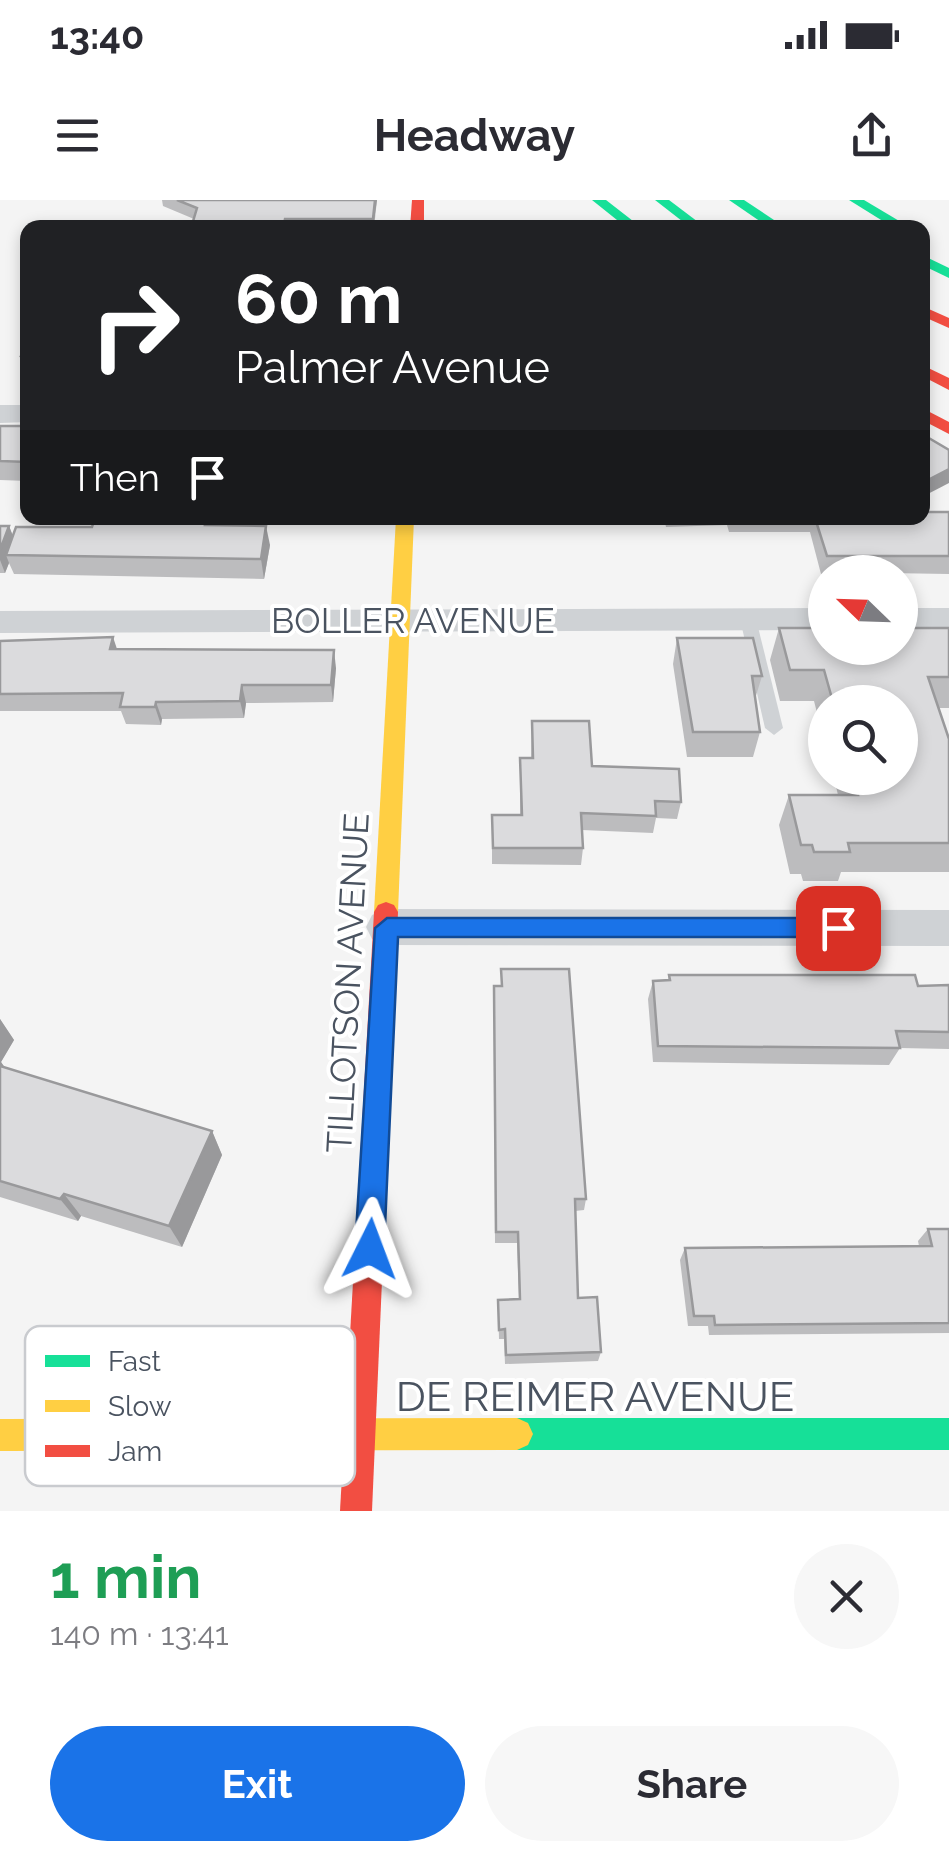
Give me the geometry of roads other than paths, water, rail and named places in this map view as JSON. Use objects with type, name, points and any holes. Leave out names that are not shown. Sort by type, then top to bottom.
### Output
[{"type":"main road","points":[[598,200],[625,220]]},
{"type":"main road","points":[[661,200],[689,220]]},
{"type":"main road","points":[[735,200],[767,220]]},
{"type":"main road","points":[[856,200],[894,220]]},
{"type":"main road","points":[[831,208],[853,220]]},
{"type":"main road","points":[[930,245],[949,274]]},
{"type":"main road","name":"TILLOTSON AVENUE","points":[[356,1511],[404,525]]},
{"type":"main road","name":"DE REIMER AVENUE","points":[[355,1433],[949,1434]]},
{"type":"main road","name":"DE REIMER AVENUE","points":[[0,1435],[25,1435]]},
{"type":"street","name":"BOLLER AVENUE","points":[[0,622],[808,619]]},
{"type":"street","points":[[918,619],[949,619]]},
{"type":"street","points":[[387,928],[949,928]]},
{"type":"lane","points":[[748,619],[774,728]]}]
